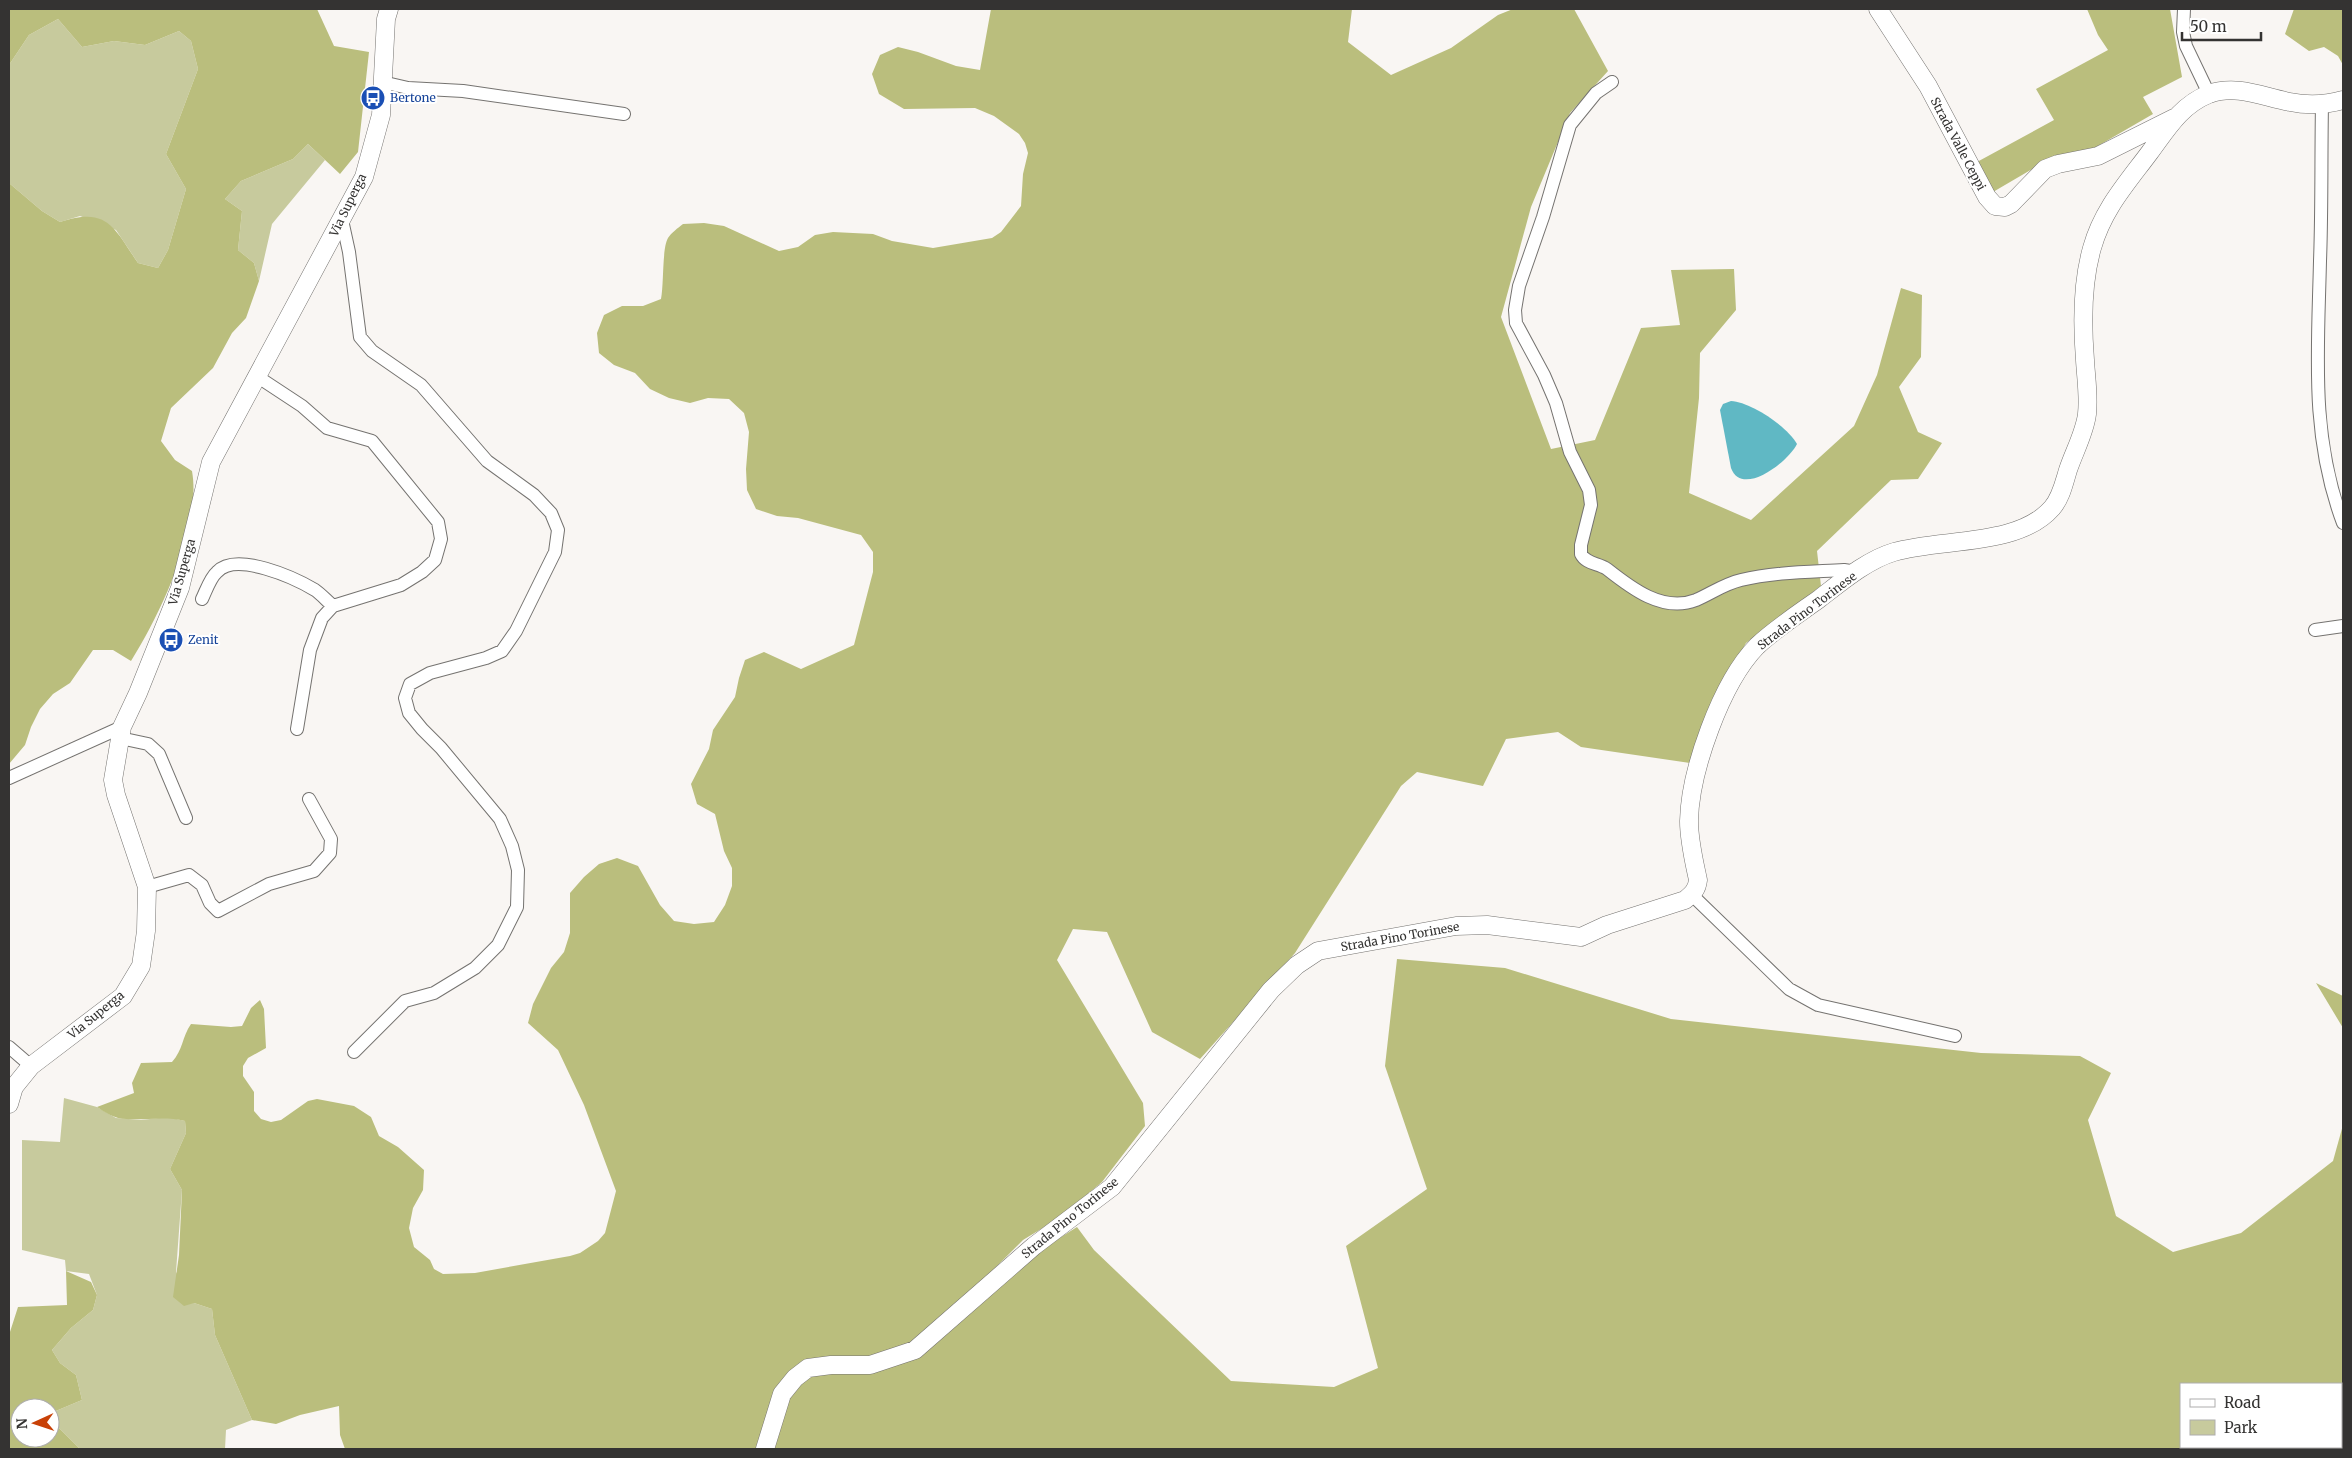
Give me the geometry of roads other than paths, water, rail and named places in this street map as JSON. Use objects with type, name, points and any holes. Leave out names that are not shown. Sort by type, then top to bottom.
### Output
[{"type":"street","name":"Via Superga","points":[[9,1104],[14,1087],[31,1066],[123,996],[141,966],[146,931],[147,887],[116,795],[113,780],[121,732],[180,588],[211,462],[364,177],[381,115],[389,9]]},
{"type":"street","name":"Strada Valle Ceppi","points":[[1878,9],[1928,86],[1987,198],[1995,206],[2005,207],[2011,204],[2045,169],[2105,153],[2174,118]]},
{"type":"street","points":[[2184,9],[2183,32],[2186,46],[2209,94]]},
{"type":"street","points":[[382,82],[408,88],[463,91],[624,114]]},
{"type":"street","points":[[1612,82],[1596,93],[1570,125],[1519,286],[1515,310],[1516,323],[1544,375],[1556,403],[1570,452],[1589,490],[1591,505],[1581,545],[1581,554],[1588,562],[1606,568],[1622,583],[1659,600],[1674,604],[1685,604],[1721,586],[1743,579],[1844,570],[1857,572]]},
{"type":"street","name":"Strada Pino Torinese","points":[[765,1449],[782,1394],[795,1378],[808,1368],[831,1364],[870,1365],[915,1350],[1034,1246],[1112,1187],[1271,990],[1296,965],[1318,951],[1456,926],[1486,926],[1582,937],[1607,925],[1685,900],[1692,895],[1697,888],[1698,880],[1689,820],[1698,759],[1722,701],[1737,674],[1757,647],[1798,614],[1857,572],[1891,553],[1919,546],[2018,531],[2042,519],[2057,502],[2087,416],[2088,392],[2083,326],[2086,280],[2091,249],[2102,219],[2114,198],[2174,118],[2190,105],[2209,94],[2233,90],[2264,94],[2291,102],[2322,106],[2343,100]]},
{"type":"street","points":[[2322,106],[2317,391],[2326,460],[2335,501],[2343,523]]},
{"type":"street","points":[[342,220],[349,252],[360,337],[372,351],[421,385],[487,461],[534,495],[551,513],[558,530],[555,552],[516,630],[502,651],[486,658],[430,673],[410,684],[405,698],[409,713],[500,819],[512,846],[518,870],[517,907],[498,945],[475,968],[434,993],[405,1001],[354,1052]]},
{"type":"street","points":[[258,377],[302,406],[328,428],[372,441],[438,522],[440,539],[435,560],[422,572],[401,585],[332,606],[322,618],[310,650],[297,729]]},
{"type":"street","points":[[202,599],[216,572],[230,564],[247,565],[288,576],[317,591],[332,606]]},
{"type":"street","points":[[2315,630],[2343,626]]},
{"type":"street","points":[[9,778],[121,732],[148,744],[160,754],[186,818]]},
{"type":"street","points":[[147,887],[189,874],[202,885],[210,903],[218,911],[269,884],[314,871],[330,854],[331,839],[309,800]]},
{"type":"street","points":[[1692,895],[1789,989],[1818,1005],[1955,1036]]},
{"type":"street","points":[[9,1047],[31,1066]]},
{"type":"water","points":[[1731,401],[1739,402],[1768,417],[1786,430],[1797,444],[1776,467],[1755,478],[1745,479],[1737,476],[1731,468],[1720,410],[1723,404]]},
{"type":"place","name":"Bertone","points":[[373,98]]},
{"type":"place","name":"Zenit","points":[[171,640]]}]
